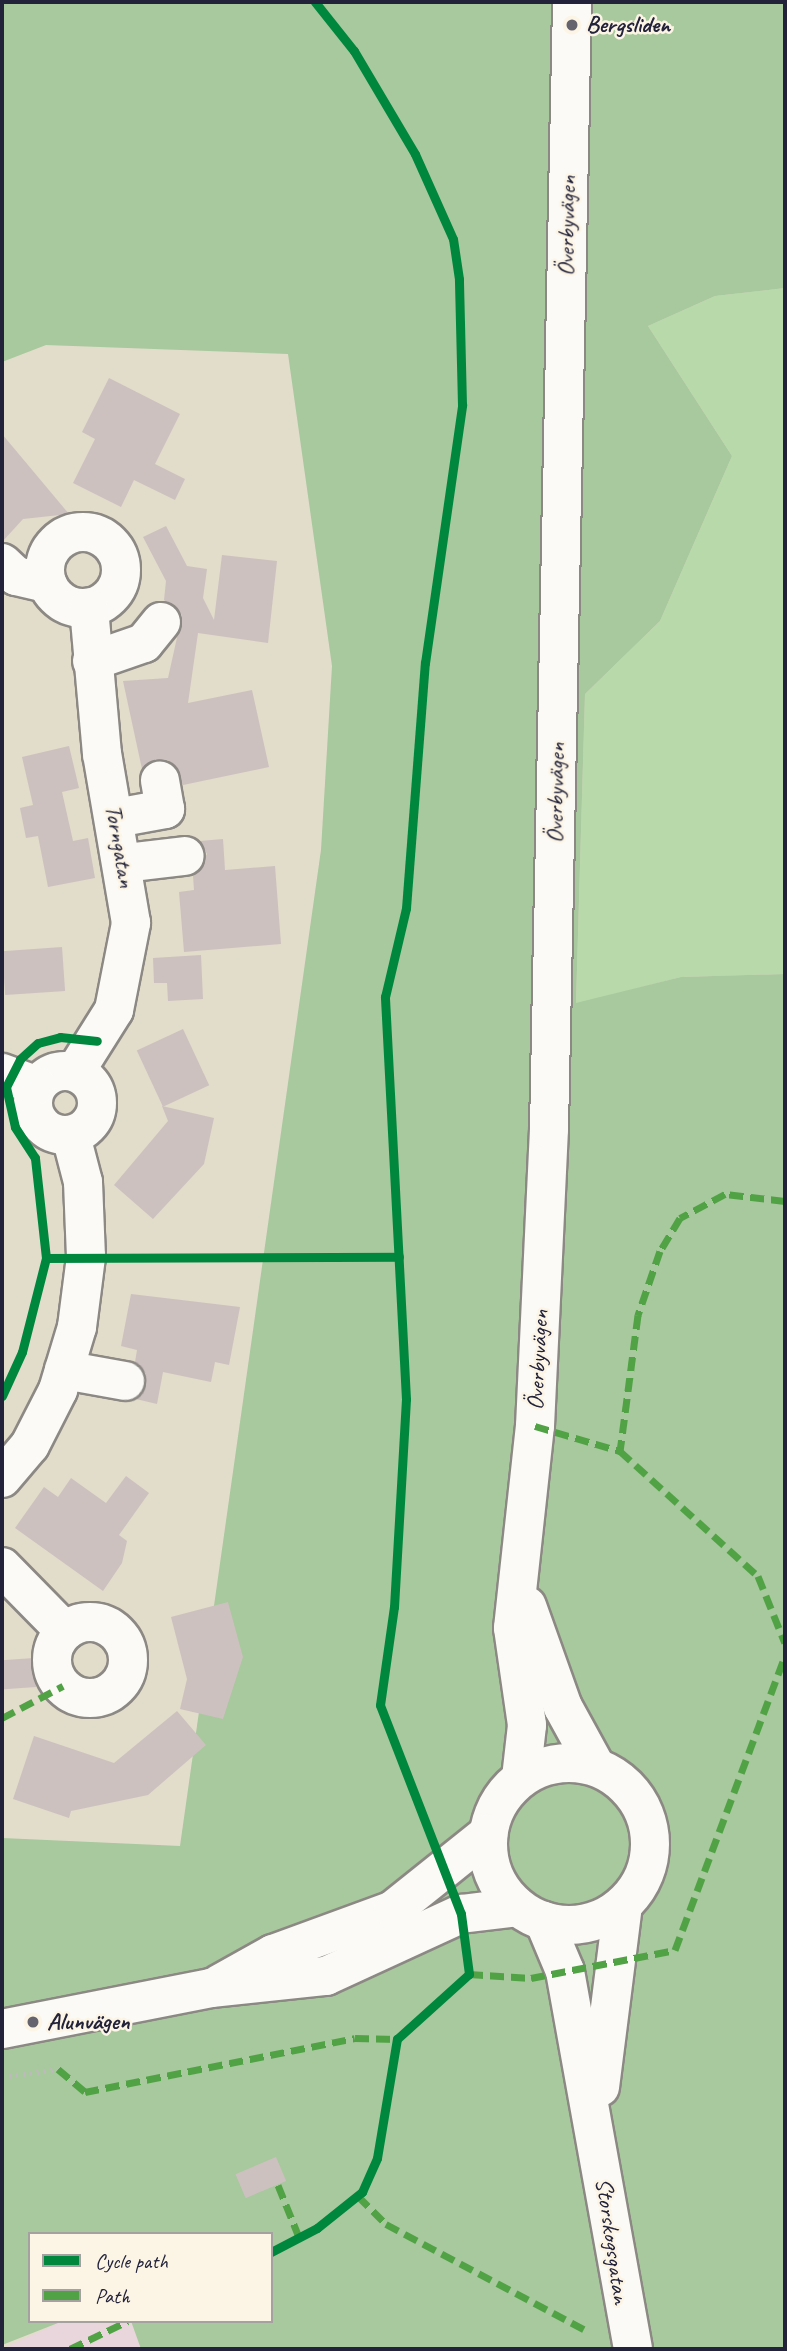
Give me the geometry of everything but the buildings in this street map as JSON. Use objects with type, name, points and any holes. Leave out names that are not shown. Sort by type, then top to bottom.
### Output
[{"type":"street","name":"Överbyvägen","points":[[521,1778],[527,1725],[513,1628],[521,1584],[549,1129],[572,2]]},
{"type":"street","points":[[2,563],[16,576],[47,583],[64,603],[89,608],[111,597],[121,575],[117,551],[99,535],[75,532],[53,546],[47,583]]},
{"type":"street","name":"Torngatan","points":[[75,1072],[114,1010],[126,971],[131,923],[125,863],[92,661],[89,608]]},
{"type":"street","points":[[92,661],[144,643],[161,622]]},
{"type":"street","points":[[116,818],[165,809],[160,780]]},
{"type":"street","points":[[125,863],[185,856]]},
{"type":"street","points":[[53,1072],[75,1072],[92,1085],[97,1106],[89,1125],[71,1136],[41,1126],[32,1107],[37,1086],[53,1072]]},
{"type":"street","points":[[2,1073],[37,1086]]},
{"type":"street","points":[[2,1477],[30,1445],[64,1370],[86,1257],[83,1182],[71,1136]]},
{"type":"street","points":[[64,1370],[125,1381]]},
{"type":"street","points":[[2,1567],[65,1631]]},
{"type":"street","name":"Överbyvägen","points":[[521,1584],[538,1647],[596,1766]]},
{"type":"street","points":[[2,2029],[211,1988],[327,1976],[461,1914],[531,1914],[594,1921],[623,1905],[645,1874],[650,1837],[627,1787],[596,1766],[557,1763],[521,1778],[499,1802],[488,1834],[497,1882],[531,1914]]},
{"type":"street","points":[[211,1988],[273,1954],[393,1910],[488,1834]]},
{"type":"street","points":[[596,2131],[623,1905]]},
{"type":"street","name":"Storskogsgatan","points":[[531,1914],[565,1972],[596,2131],[633,2349]]},
{"type":"path","points":[[2,2077],[58,2068]]},
{"type":"shaded area","points":[[59,2323],[132,2323],[141,2349],[2,2349]]},
{"type":"green space","points":[[2,2],[785,2],[785,288],[715,296],[648,326],[732,456],[660,621],[585,694],[576,1003],[681,977],[785,974],[785,2349],[141,2349],[132,2323],[273,2323],[273,2232],[28,2232],[28,2323],[58,2323],[2,2345],[2,1838],[180,1846],[321,850],[332,666],[288,354],[46,345],[2,362]]},
{"type":"green space","points":[[785,288],[785,974],[681,977],[576,1004],[585,694],[660,621],[732,456],[648,326],[715,296]]},
{"type":"marked path","points":[[785,1201],[725,1194],[680,1218],[660,1251],[638,1315],[620,1451],[758,1576],[785,1643]]},
{"type":"marked path","points":[[535,1426],[620,1451]]},
{"type":"marked path","points":[[469,1974],[531,1978],[675,1950],[785,1656]]},
{"type":"marked path","points":[[2,1718],[63,1686]]},
{"type":"marked path","points":[[58,2069],[85,2092],[355,2038],[397,2039]]},
{"type":"marked path","points":[[278,2185],[299,2237]]},
{"type":"marked path","points":[[358,2196],[386,2224],[585,2330]]},
{"type":"marked path","points":[[70,2349],[124,2323]]},
{"type":"cycle path","points":[[273,2251],[317,2228],[362,2192],[377,2158],[397,2039],[469,1974],[461,1914],[380,1705],[394,1607],[406,1399],[385,997],[406,908],[425,663],[462,405],[459,279],[453,239],[415,154],[354,51],[315,2]]},
{"type":"cycle path","points":[[46,1258],[35,1158],[15,1127],[6,1087],[20,1059],[38,1043],[60,1037],[97,1041]]},
{"type":"cycle path","points":[[2,1396],[22,1352],[46,1258],[399,1257]]},
{"type":"place","name":"Bergsliden","points":[[572,25]]},
{"type":"place","name":"Alunvägen","points":[[33,2022]]}]
